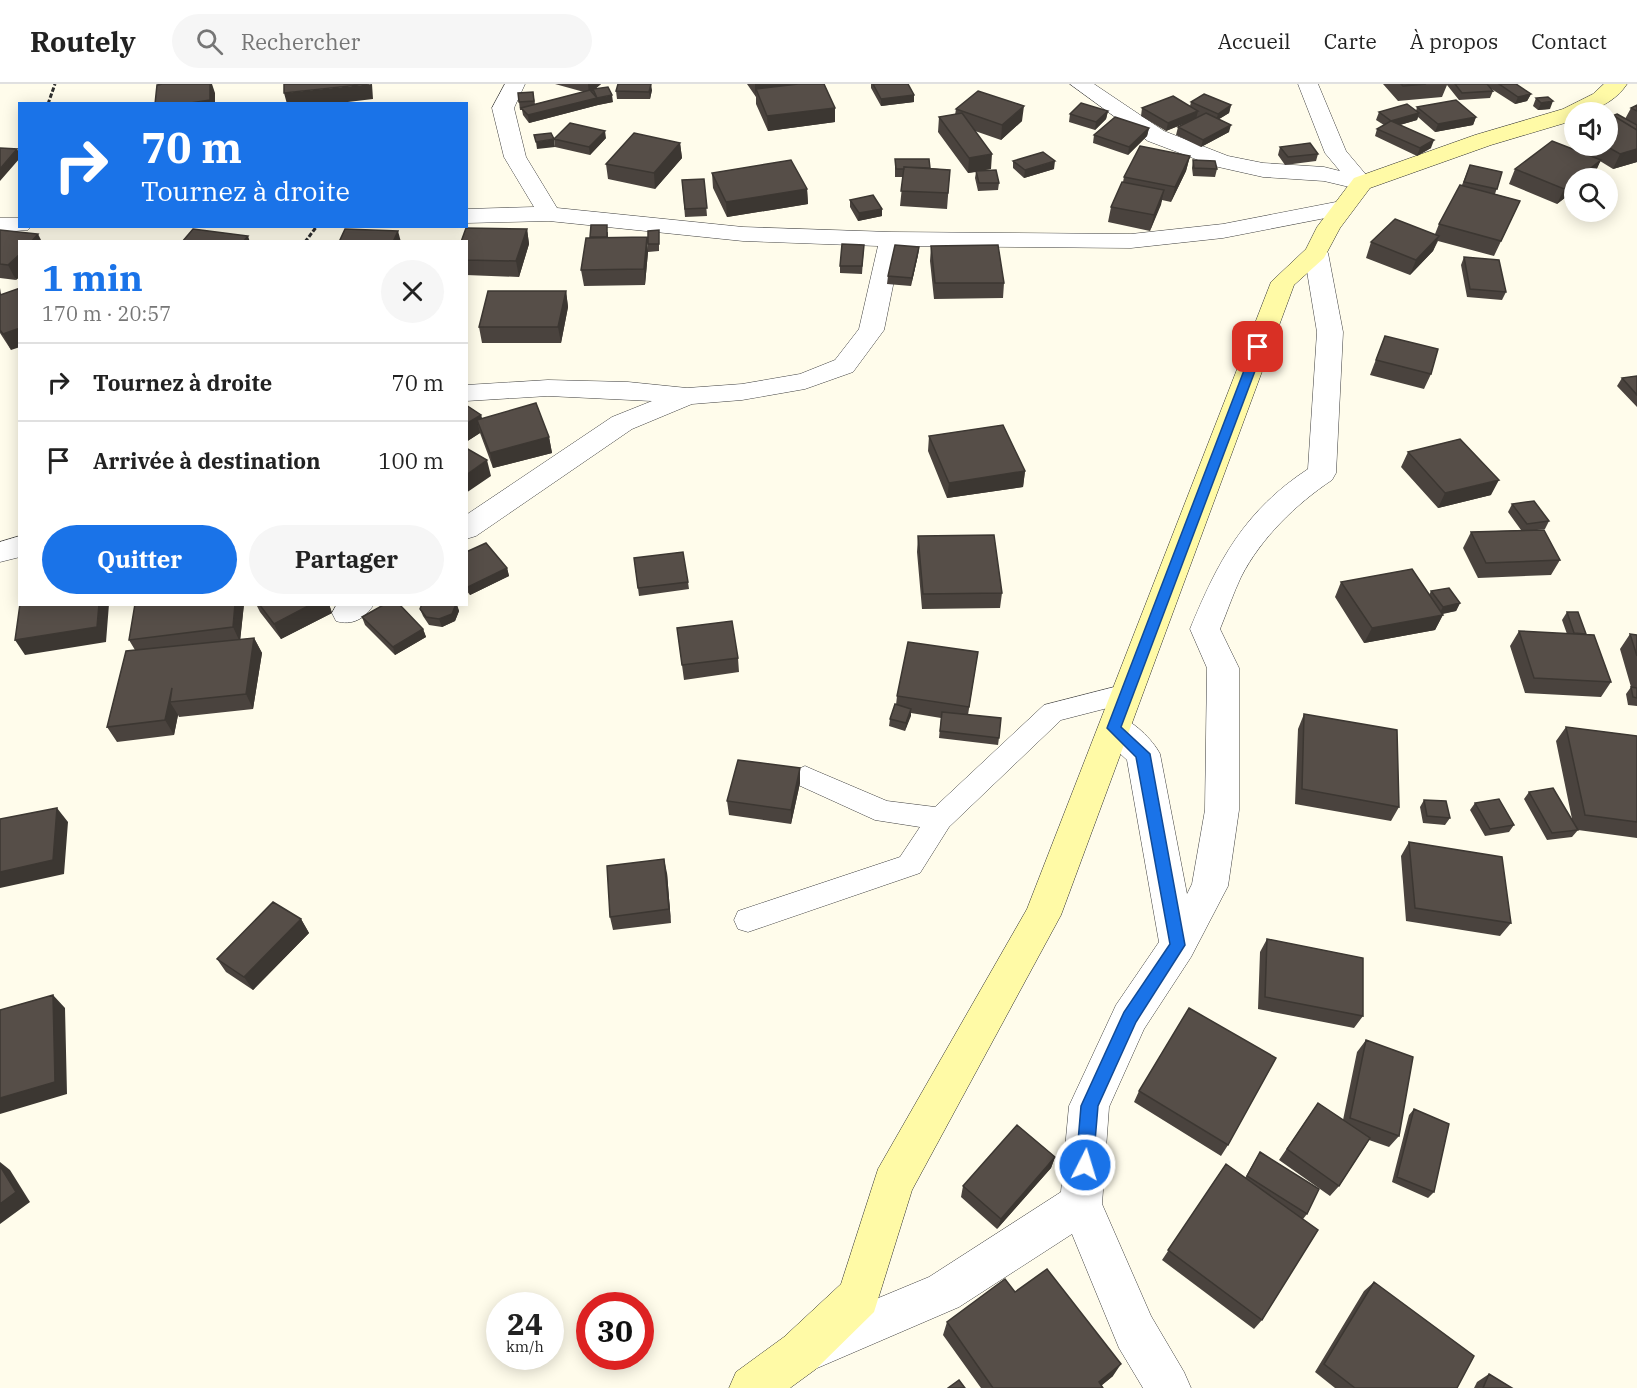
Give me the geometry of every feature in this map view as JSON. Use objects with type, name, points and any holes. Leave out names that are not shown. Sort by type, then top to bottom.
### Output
[{"type":"main road","points":[[752,1388],[800,1353],[859,1297],[893,1183],[1043,915],[1283,282],[1316,253],[1341,208],[1362,183],[1483,140],[1571,114],[1600,98],[1617,84]]},
{"type":"street","points":[[515,84],[503,108],[515,157],[549,214]]},
{"type":"street","points":[[1080,84],[1156,135],[1222,161],[1263,170],[1324,174],[1362,183]]},
{"type":"street","points":[[1308,84],[1336,153],[1362,183]]},
{"type":"street","points":[[468,216],[549,214],[743,234],[891,239],[1131,241],[1223,231],[1341,208]]},
{"type":"street","points":[[0,225],[18,225]]},
{"type":"street","points":[[468,393],[548,388],[628,390],[687,396],[742,392],[805,381],[844,366],[871,330],[891,239]]},
{"type":"street","points":[[1168,1388],[1135,1332],[1082,1204],[1089,1106],[1130,1017],[1178,945],[1210,886],[1222,810],[1223,668],[1205,629],[1227,576],[1261,525],[1307,482],[1322,473],[1330,332],[1316,253]]},
{"type":"street","points":[[468,528],[622,423],[687,396]]},
{"type":"street","points":[[0,552],[18,547]]},
{"type":"street","points":[[1114,728],[1143,754],[1178,945]]},
{"type":"street","points":[[800,1353],[944,1292],[1082,1204]]},
{"type":"lane","points":[[747,920],[910,866],[940,819],[1053,712],[1126,694]]},
{"type":"lane","points":[[805,777],[884,812],[940,819]]},
{"type":"path","points":[[49,102],[55,84]]},
{"type":"building","points":[[210,84],[210,100],[155,102],[157,85]]},
{"type":"building","points":[[284,84],[369,84],[284,93]]},
{"type":"building","points":[[618,84],[651,84],[649,92],[616,91]]},
{"type":"building","points":[[798,84],[824,84],[835,108],[767,116],[756,89]]},
{"type":"building","points":[[873,84],[908,84],[914,95],[881,99]]},
{"type":"building","points":[[1401,84],[1426,84],[1403,86]]},
{"type":"building","points":[[1455,84],[1487,84],[1493,91],[1462,93]]},
{"type":"building","points":[[1499,84],[1516,84],[1531,94],[1518,97]]},
{"type":"building","points":[[608,87],[612,95],[597,98],[593,89]]},
{"type":"building","points":[[590,90],[597,98],[528,115],[521,108]]},
{"type":"building","points":[[978,91],[1024,106],[1002,125],[956,109]]},
{"type":"building","points":[[533,92],[534,101],[519,102],[518,93]]},
{"type":"building","points":[[1204,94],[1231,105],[1218,114],[1191,102]]},
{"type":"building","points":[[1173,96],[1198,111],[1168,123],[1142,108]]},
{"type":"building","points":[[1548,97],[1553,101],[1541,103],[1536,98]]},
{"type":"building","points":[[1456,100],[1476,117],[1438,124],[1417,107]]},
{"type":"building","points":[[1081,103],[1108,111],[1096,122],[1070,114]]},
{"type":"building","points":[[1407,104],[1419,113],[1391,121],[1379,112]]},
{"type":"building","points":[[962,113],[992,154],[969,158],[939,117]]},
{"type":"building","points":[[1206,113],[1231,125],[1203,140],[1178,127]]},
{"type":"building","points":[[1618,115],[1637,125],[1637,130],[1618,118]]},
{"type":"building","points":[[1115,117],[1149,128],[1129,147],[1094,135]]},
{"type":"building","points":[[1618,118],[1637,130],[1637,149],[1618,153]]},
{"type":"building","points":[[1391,121],[1434,140],[1420,148],[1377,129]]},
{"type":"building","points":[[570,123],[605,131],[589,147],[554,139]]},
{"type":"building","points":[[551,133],[554,139],[536,142],[534,135]]},
{"type":"building","points":[[634,133],[680,143],[654,173],[606,164]]},
{"type":"building","points":[[1552,141],[1564,146],[1564,156],[1591,156],[1601,160],[1591,168],[1564,168],[1564,189],[1515,169]]},
{"type":"building","points":[[1310,143],[1318,154],[1288,157],[1280,147]]},
{"type":"building","points":[[1140,146],[1190,156],[1175,187],[1124,177]]},
{"type":"building","points":[[0,148],[17,149],[0,169]]},
{"type":"building","points":[[1043,152],[1055,161],[1025,170],[1013,161]]},
{"type":"building","points":[[895,159],[929,159],[930,168],[896,169]]},
{"type":"building","points":[[791,160],[807,189],[726,202],[712,173]]},
{"type":"building","points":[[1193,160],[1215,161],[1217,169],[1194,168]]},
{"type":"building","points":[[1470,165],[1502,172],[1497,189],[1464,182]]},
{"type":"building","points":[[904,167],[950,170],[948,193],[901,191]]},
{"type":"building","points":[[996,170],[999,183],[979,183],[976,171]]},
{"type":"building","points":[[704,179],[707,208],[685,209],[682,180]]},
{"type":"building","points":[[1122,182],[1164,190],[1154,215],[1111,207]]},
{"type":"building","points":[[1460,185],[1520,201],[1501,241],[1439,224]]},
{"type":"building","points":[[873,195],[882,209],[859,213],[850,200]]},
{"type":"building","points":[[1395,219],[1439,236],[1416,260],[1371,242]]},
{"type":"building","points":[[591,225],[607,225],[607,237],[590,237]]},
{"type":"building","points":[[466,228],[527,229],[516,261],[468,260],[468,240],[462,240]]},
{"type":"building","points":[[193,229],[248,236],[245,240],[184,240]]},
{"type":"building","points":[[345,229],[398,231],[394,240],[340,240]]},
{"type":"building","points":[[0,230],[38,234],[33,240],[18,240],[18,256],[8,265],[0,264]]},
{"type":"building","points":[[659,230],[659,244],[648,244],[648,231]]},
{"type":"building","points":[[647,237],[644,269],[581,270],[586,238]]},
{"type":"building","points":[[842,244],[864,245],[862,266],[840,266]]},
{"type":"building","points":[[895,245],[919,247],[912,278],[888,276]]},
{"type":"building","points":[[998,245],[1004,283],[935,283],[931,246]]},
{"type":"building","points":[[1464,257],[1499,260],[1506,292],[1470,289]]},
{"type":"building","points":[[18,289],[18,329],[3,334],[0,330],[0,295]]},
{"type":"building","points":[[488,291],[566,291],[558,327],[479,327]]},
{"type":"building","points":[[1385,336],[1438,349],[1431,374],[1376,360]]},
{"type":"building","points":[[1637,376],[1637,395],[1622,378]]},
{"type":"building","points":[[536,403],[549,437],[490,453],[477,420]]},
{"type":"building","points":[[468,406],[481,415],[468,423]]},
{"type":"building","points":[[1003,425],[1025,471],[949,483],[929,436]]},
{"type":"building","points":[[1460,439],[1499,480],[1445,493],[1408,452]]},
{"type":"building","points":[[468,449],[487,460],[468,474]]},
{"type":"building","points":[[1534,501],[1549,521],[1527,524],[1512,504]]},
{"type":"building","points":[[1544,530],[1560,560],[1486,563],[1471,532]]},
{"type":"building","points":[[994,535],[1002,593],[923,594],[918,536]]},
{"type":"building","points":[[486,543],[507,568],[468,587],[468,551]]},
{"type":"building","points":[[683,552],[688,582],[638,588],[634,558]]},
{"type":"building","points":[[1412,569],[1443,615],[1372,628],[1341,582]]},
{"type":"building","points":[[1449,588],[1460,603],[1443,607],[1431,591]]},
{"type":"building","points":[[20,606],[99,606],[97,627],[15,640]]},
{"type":"building","points":[[135,606],[235,606],[233,627],[129,640]]},
{"type":"building","points":[[260,606],[308,606],[274,624]]},
{"type":"building","points":[[381,606],[401,606],[423,629],[393,647],[362,617]]},
{"type":"building","points":[[421,606],[455,606],[452,614],[439,619],[426,617],[420,609]]},
{"type":"building","points":[[1567,612],[1578,612],[1586,634],[1574,633]]},
{"type":"building","points":[[732,621],[738,658],[682,665],[677,628]]},
{"type":"building","points":[[1519,631],[1594,635],[1611,682],[1534,678]]},
{"type":"building","points":[[1630,634],[1637,635],[1637,656]]},
{"type":"building","points":[[254,638],[246,694],[170,702],[172,688],[165,720],[107,727],[126,651]]},
{"type":"building","points":[[908,642],[978,652],[969,707],[897,696]]},
{"type":"building","points":[[1631,687],[1637,688],[1637,698],[1633,697]]},
{"type":"building","points":[[895,704],[911,709],[906,723],[890,719]]},
{"type":"building","points":[[942,712],[1001,718],[999,738],[940,731]]},
{"type":"building","points":[[1304,714],[1397,730],[1399,807],[1302,789]]},
{"type":"building","points":[[1566,727],[1637,736],[1637,822],[1585,815]]},
{"type":"building","points":[[738,760],[800,768],[791,810],[727,801]]},
{"type":"building","points":[[1553,788],[1578,830],[1552,833],[1529,792]]},
{"type":"building","points":[[1499,799],[1514,825],[1490,829],[1475,803]]},
{"type":"building","points":[[1424,800],[1446,801],[1450,818],[1427,816]]},
{"type":"building","points":[[57,808],[53,860],[0,872],[0,819]]},
{"type":"building","points":[[1409,842],[1502,857],[1511,923],[1415,908]]},
{"type":"building","points":[[664,859],[669,909],[610,917],[607,866]]},
{"type":"building","points":[[273,902],[301,919],[244,977],[217,959]]},
{"type":"building","points":[[1267,939],[1363,958],[1363,1016],[1265,997]]},
{"type":"building","points":[[53,995],[55,1082],[0,1098],[0,1010]]},
{"type":"building","points":[[1189,1008],[1276,1058],[1228,1145],[1139,1091]]},
{"type":"building","points":[[1366,1040],[1413,1057],[1399,1136],[1350,1118]]},
{"type":"building","points":[[1318,1103],[1370,1138],[1339,1186],[1287,1149]]},
{"type":"building","points":[[1414,1109],[1449,1124],[1434,1192],[1397,1177]]},
{"type":"building","points":[[1017,1125],[1055,1157],[1001,1219],[963,1186]]},
{"type":"building","points":[[1260,1152],[1319,1189],[1307,1214],[1247,1176]]},
{"type":"building","points":[[1226,1164],[1318,1230],[1262,1320],[1168,1250]]},
{"type":"building","points":[[0,1166],[16,1192],[0,1204]]},
{"type":"building","points":[[1047,1269],[1121,1364],[1099,1382],[1103,1388],[993,1388],[947,1322],[1005,1279],[1015,1292]]},
{"type":"building","points":[[1374,1282],[1474,1356],[1457,1388],[1355,1388],[1324,1364]]},
{"type":"building","points":[[1489,1374],[1512,1388],[1483,1388]]},
{"type":"building","points":[[959,1380],[965,1388],[948,1388]]},
{"type":"route","points":[[1085,1165],[1089,1106],[1130,1017],[1178,945],[1143,754],[1114,728],[1258,347]]}]
